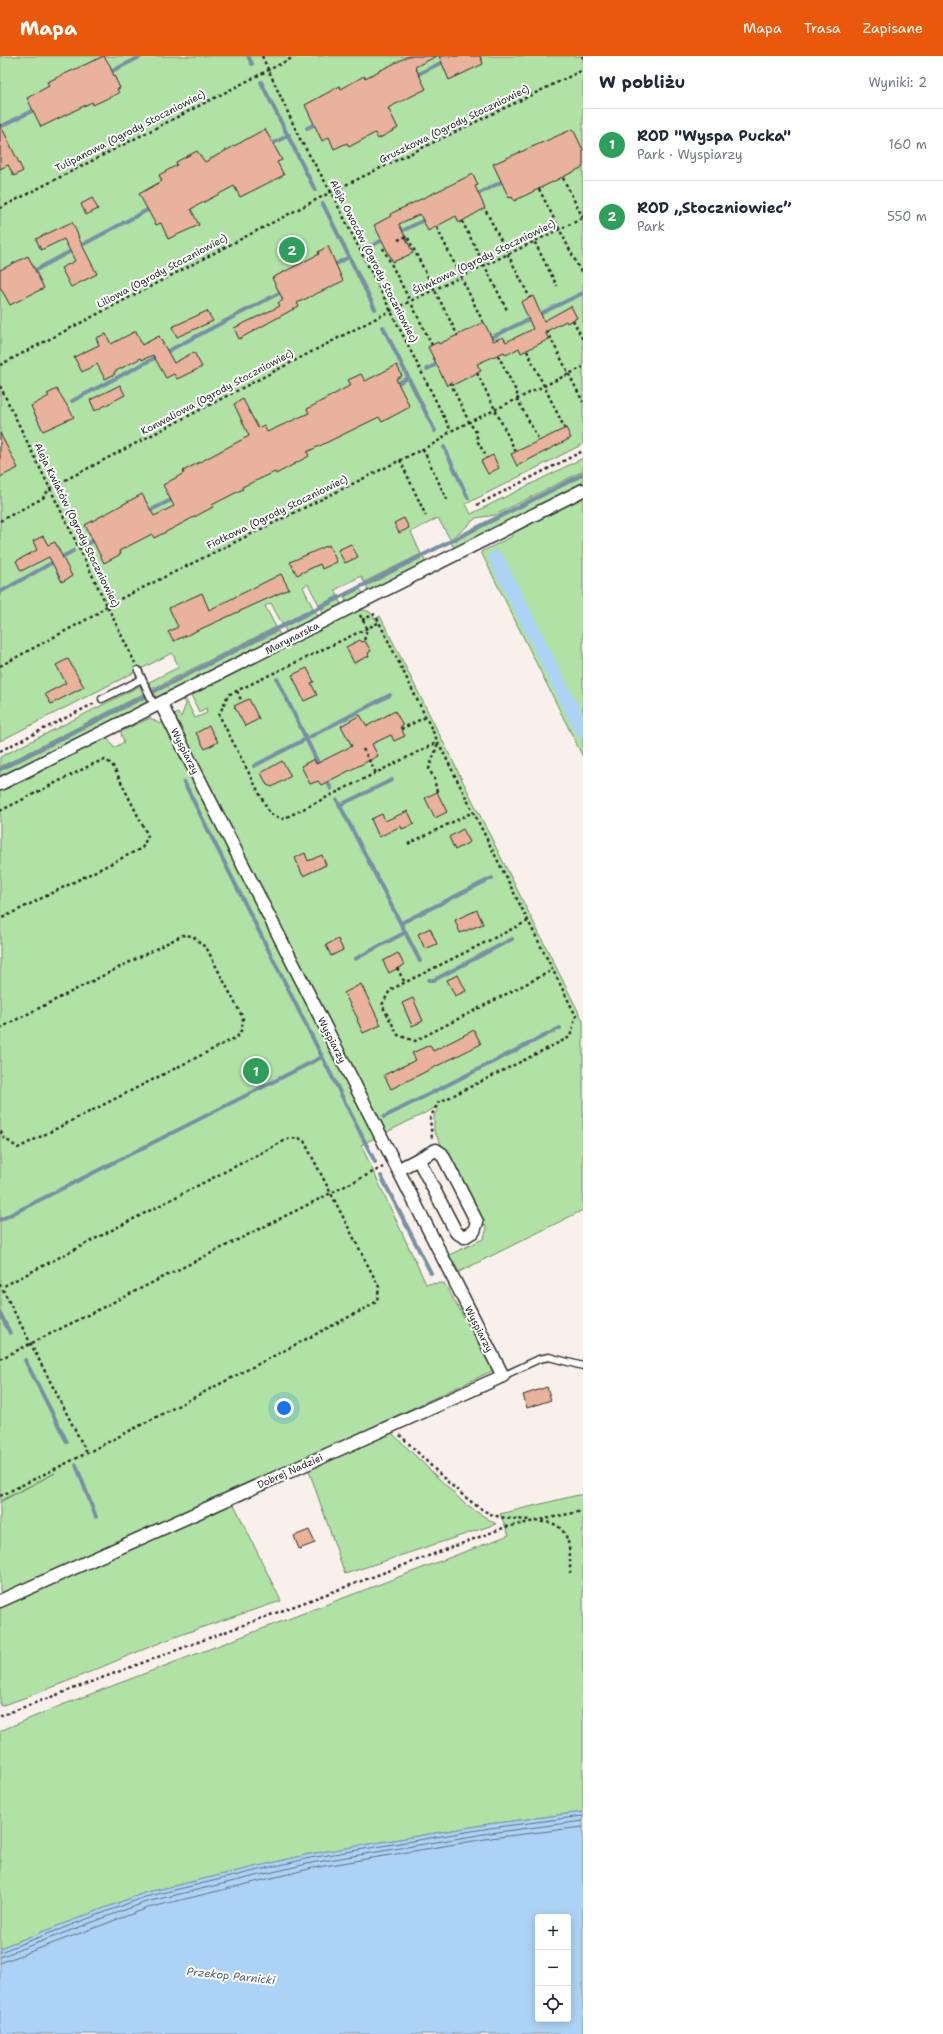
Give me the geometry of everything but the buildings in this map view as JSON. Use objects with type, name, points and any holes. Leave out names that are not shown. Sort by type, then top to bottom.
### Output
[{"type":"street","name":"Marynarska","points":[[0,784],[583,490]]},
{"type":"street","name":"Wyspiarzy","points":[[156,704],[399,1164],[503,1376]]},
{"type":"street","points":[[399,1164],[418,1159],[435,1148],[442,1154],[477,1222],[474,1231],[464,1237],[456,1232],[418,1159]]},
{"type":"street","name":"Dobrej Nadziei","points":[[0,1601],[503,1376]]},
{"type":"lane","points":[[138,670],[156,704]]},
{"type":"lane","points":[[102,699],[143,681]]},
{"type":"lane","name":"Dobrej Nadziei","points":[[503,1376],[539,1359],[548,1357],[583,1366]]},
{"type":"path","name":"Aleja Owoców (Ogrody Stoczniowiec)","points":[[262,56],[306,152],[331,192],[392,310],[451,431]]},
{"type":"path","name":"Tulipanowa (Ogrody Stoczniowiec)","points":[[0,208],[268,69],[296,56]]},
{"type":"path","name":"Gruszkowa (Ogrody Stoczniowiec)","points":[[331,192],[583,70]]},
{"type":"path","points":[[563,178],[583,219]]},
{"type":"path","points":[[539,189],[582,274]]},
{"type":"path","name":"Liliowa (Ogrody Stoczniowiec)","points":[[0,365],[331,192]]},
{"type":"path","points":[[486,211],[530,298]]},
{"type":"path","name":"Śliwkowa (Ogrody Stoczniowiec)","points":[[392,310],[583,219]]},
{"type":"path","points":[[462,221],[507,310]]},
{"type":"path","points":[[437,228],[483,322]]},
{"type":"path","points":[[398,240],[407,236],[458,336]]},
{"type":"path","points":[[532,237],[557,286]]},
{"type":"path","points":[[384,248],[410,301]]},
{"type":"path","points":[[412,305],[432,345]]},
{"type":"path","name":"Konwaliowa (Ogrody Stoczniowiec)","points":[[0,521],[43,498],[50,488],[392,310]]},
{"type":"path","points":[[573,320],[583,340]]},
{"type":"path","points":[[547,331],[583,402]]},
{"type":"path","points":[[527,351],[565,429]]},
{"type":"path","points":[[498,355],[517,393],[517,399],[539,440]]},
{"type":"path","name":"Fiołkowa (Ogrody Stoczniowiec)","points":[[0,666],[95,615],[108,606],[437,442],[451,431],[583,367]]},
{"type":"path","points":[[477,373],[516,452]]},
{"type":"path","points":[[450,382],[469,422],[476,432],[478,442],[486,458]]},
{"type":"path","name":"Aleja Kwiatów (Ogrody Stoczniowiec)","points":[[0,386],[138,670]]},
{"type":"path","points":[[423,449],[447,500]]},
{"type":"path","points":[[477,505],[583,451]]},
{"type":"path","points":[[400,460],[426,516]]},
{"type":"path","points":[[362,620],[375,614]]},
{"type":"path","points":[[377,618],[378,623],[576,1016],[570,1038],[438,1104],[430,1118],[435,1148]]},
{"type":"path","points":[[378,623],[228,695],[219,714],[270,814],[283,819],[438,742]]},
{"type":"path","points":[[364,624],[367,628],[364,641]]},
{"type":"path","points":[[236,691],[242,702]]},
{"type":"path","points":[[0,751],[102,699]]},
{"type":"path","points":[[401,729],[426,717]]},
{"type":"path","points":[[437,792],[434,778],[429,770],[438,742]]},
{"type":"path","points":[[363,748],[376,773]]},
{"type":"path","points":[[0,811],[95,763],[105,760],[112,764],[148,836],[142,848],[0,919]]},
{"type":"path","points":[[408,844],[473,812]]},
{"type":"path","points":[[528,921],[390,990],[382,1005],[398,1035],[415,1041],[553,970]]},
{"type":"path","points":[[0,1028],[183,935],[193,936],[207,949],[243,1018],[242,1029],[237,1037],[18,1148],[4,1138],[0,1130]]},
{"type":"path","points":[[397,968],[405,983]]},
{"type":"path","points":[[0,1496],[86,1453],[377,1301],[379,1287],[304,1141],[299,1138],[288,1139],[2,1287]]},
{"type":"path","points":[[0,1359],[331,1194],[399,1164]]},
{"type":"path","points":[[0,1284],[86,1453]]},
{"type":"path","points":[[391,1426],[469,1500],[492,1515],[507,1519],[533,1520],[554,1524],[562,1531],[570,1548],[570,1573]]},
{"type":"path","points":[[0,1716],[506,1527],[533,1520],[583,1511]]},
{"type":"green space","points":[[0,56],[583,56],[583,444],[466,504],[471,514],[583,458],[583,471],[495,515],[476,518],[450,539],[438,518],[411,532],[421,554],[364,582],[361,576],[335,590],[338,596],[319,605],[308,584],[303,587],[313,608],[282,624],[271,603],[265,606],[276,627],[152,689],[149,682],[179,667],[172,653],[0,741]]},
{"type":"green space","points":[[583,476],[583,484],[455,549],[451,543]]},
{"type":"green space","points":[[583,495],[583,757],[481,552],[511,537],[515,531]]},
{"type":"green space","points":[[423,557],[426,563],[369,592],[366,586]]},
{"type":"green space","points":[[360,589],[364,595],[347,604],[344,597]]},
{"type":"green space","points":[[339,600],[342,606],[324,615],[321,609]]},
{"type":"green space","points":[[361,609],[370,612],[375,619],[380,616],[583,1021],[583,1210],[459,1272],[449,1255],[483,1239],[487,1229],[434,1131],[434,1116],[439,1106],[361,1145],[426,1284],[444,1283],[494,1370],[229,1494],[281,1601],[180,1635],[56,1686],[0,1706],[0,1607],[7,1604],[0,1591],[0,1502],[55,1473],[0,1501],[0,791],[26,780],[68,756],[105,738],[109,739],[114,748],[124,742],[121,734],[122,731],[150,718],[160,724],[178,713],[181,717],[186,704],[182,700],[185,698],[195,718],[207,713],[206,708],[199,712],[191,695]]},
{"type":"green space","points":[[315,611],[319,618],[287,634],[284,627]]},
{"type":"green space","points":[[278,631],[281,637],[157,700],[154,693]]},
{"type":"green space","points":[[140,686],[143,694],[0,767],[0,757]]},
{"type":"green space","points":[[145,698],[148,705],[0,779],[0,771]]},
{"type":"green space","points":[[391,1432],[466,1505],[496,1524],[345,1574],[308,1468]]},
{"type":"green space","points":[[583,1495],[583,1812],[489,1824],[310,1854],[144,1893],[0,1948],[0,1731],[62,1705],[509,1535],[500,1514]]},
{"type":"water","name":"Przekop Parnicki","points":[[583,1812],[583,2034],[0,2034],[0,1948],[144,1893],[310,1854],[489,1824]]},
{"type":"waterway","points":[[108,73],[142,56]]},
{"type":"waterway","points":[[248,56],[252,64]]},
{"type":"waterway","points":[[414,76],[455,56]]},
{"type":"waterway","points":[[261,82],[315,190]]},
{"type":"waterway","points":[[0,127],[38,108]]},
{"type":"waterway","points":[[307,128],[318,123]]},
{"type":"waterway","points":[[268,146],[289,135]]},
{"type":"waterway","points":[[474,196],[505,180]]},
{"type":"waterway","points":[[323,204],[375,309]]},
{"type":"waterway","points":[[30,273],[151,208]]},
{"type":"waterway","points":[[398,233],[426,219]]},
{"type":"waterway","points":[[367,248],[387,238]]},
{"type":"waterway","points":[[332,266],[349,257]]},
{"type":"waterway","points":[[72,401],[283,291]]},
{"type":"waterway","points":[[486,340],[583,293]]},
{"type":"waterway","points":[[383,327],[435,431]]},
{"type":"waterway","points":[[427,369],[441,362]]},
{"type":"waterway","points":[[394,385],[408,378]]},
{"type":"waterway","points":[[444,447],[468,498]]},
{"type":"waterway","points":[[0,769],[583,474]]},
{"type":"waterway","points":[[147,512],[175,498]]},
{"type":"waterway","points":[[83,546],[97,538]]},
{"type":"waterway","points":[[0,592],[73,551]]},
{"type":"waterway","points":[[496,558],[583,731]]},
{"type":"waterway","points":[[277,679],[320,767]]},
{"type":"waterway","points":[[254,766],[390,695]]},
{"type":"waterway","points":[[326,778],[331,789]]},
{"type":"waterway","points":[[340,805],[392,780]]},
{"type":"waterway","points":[[184,782],[375,1162]]},
{"type":"waterway","points":[[337,800],[420,961]]},
{"type":"waterway","points":[[401,923],[492,878]]},
{"type":"waterway","points":[[355,959],[406,932]]},
{"type":"waterway","points":[[429,980],[434,980],[512,939]]},
{"type":"waterway","points":[[384,1117],[560,1028]]},
{"type":"waterway","points":[[0,1220],[322,1057]]},
{"type":"waterway","points":[[381,1176],[431,1273]]},
{"type":"waterway","points":[[0,1313],[10,1333]]},
{"type":"waterway","points":[[25,1360],[67,1442]]},
{"type":"waterway","points":[[76,1465],[96,1517]]},
{"type":"place","name":"ROD „Stoczniowiec”","points":[[292,250]]},
{"type":"place","name":"ROD \"Wyspa Pucka\"","points":[[256,1071]]}]
